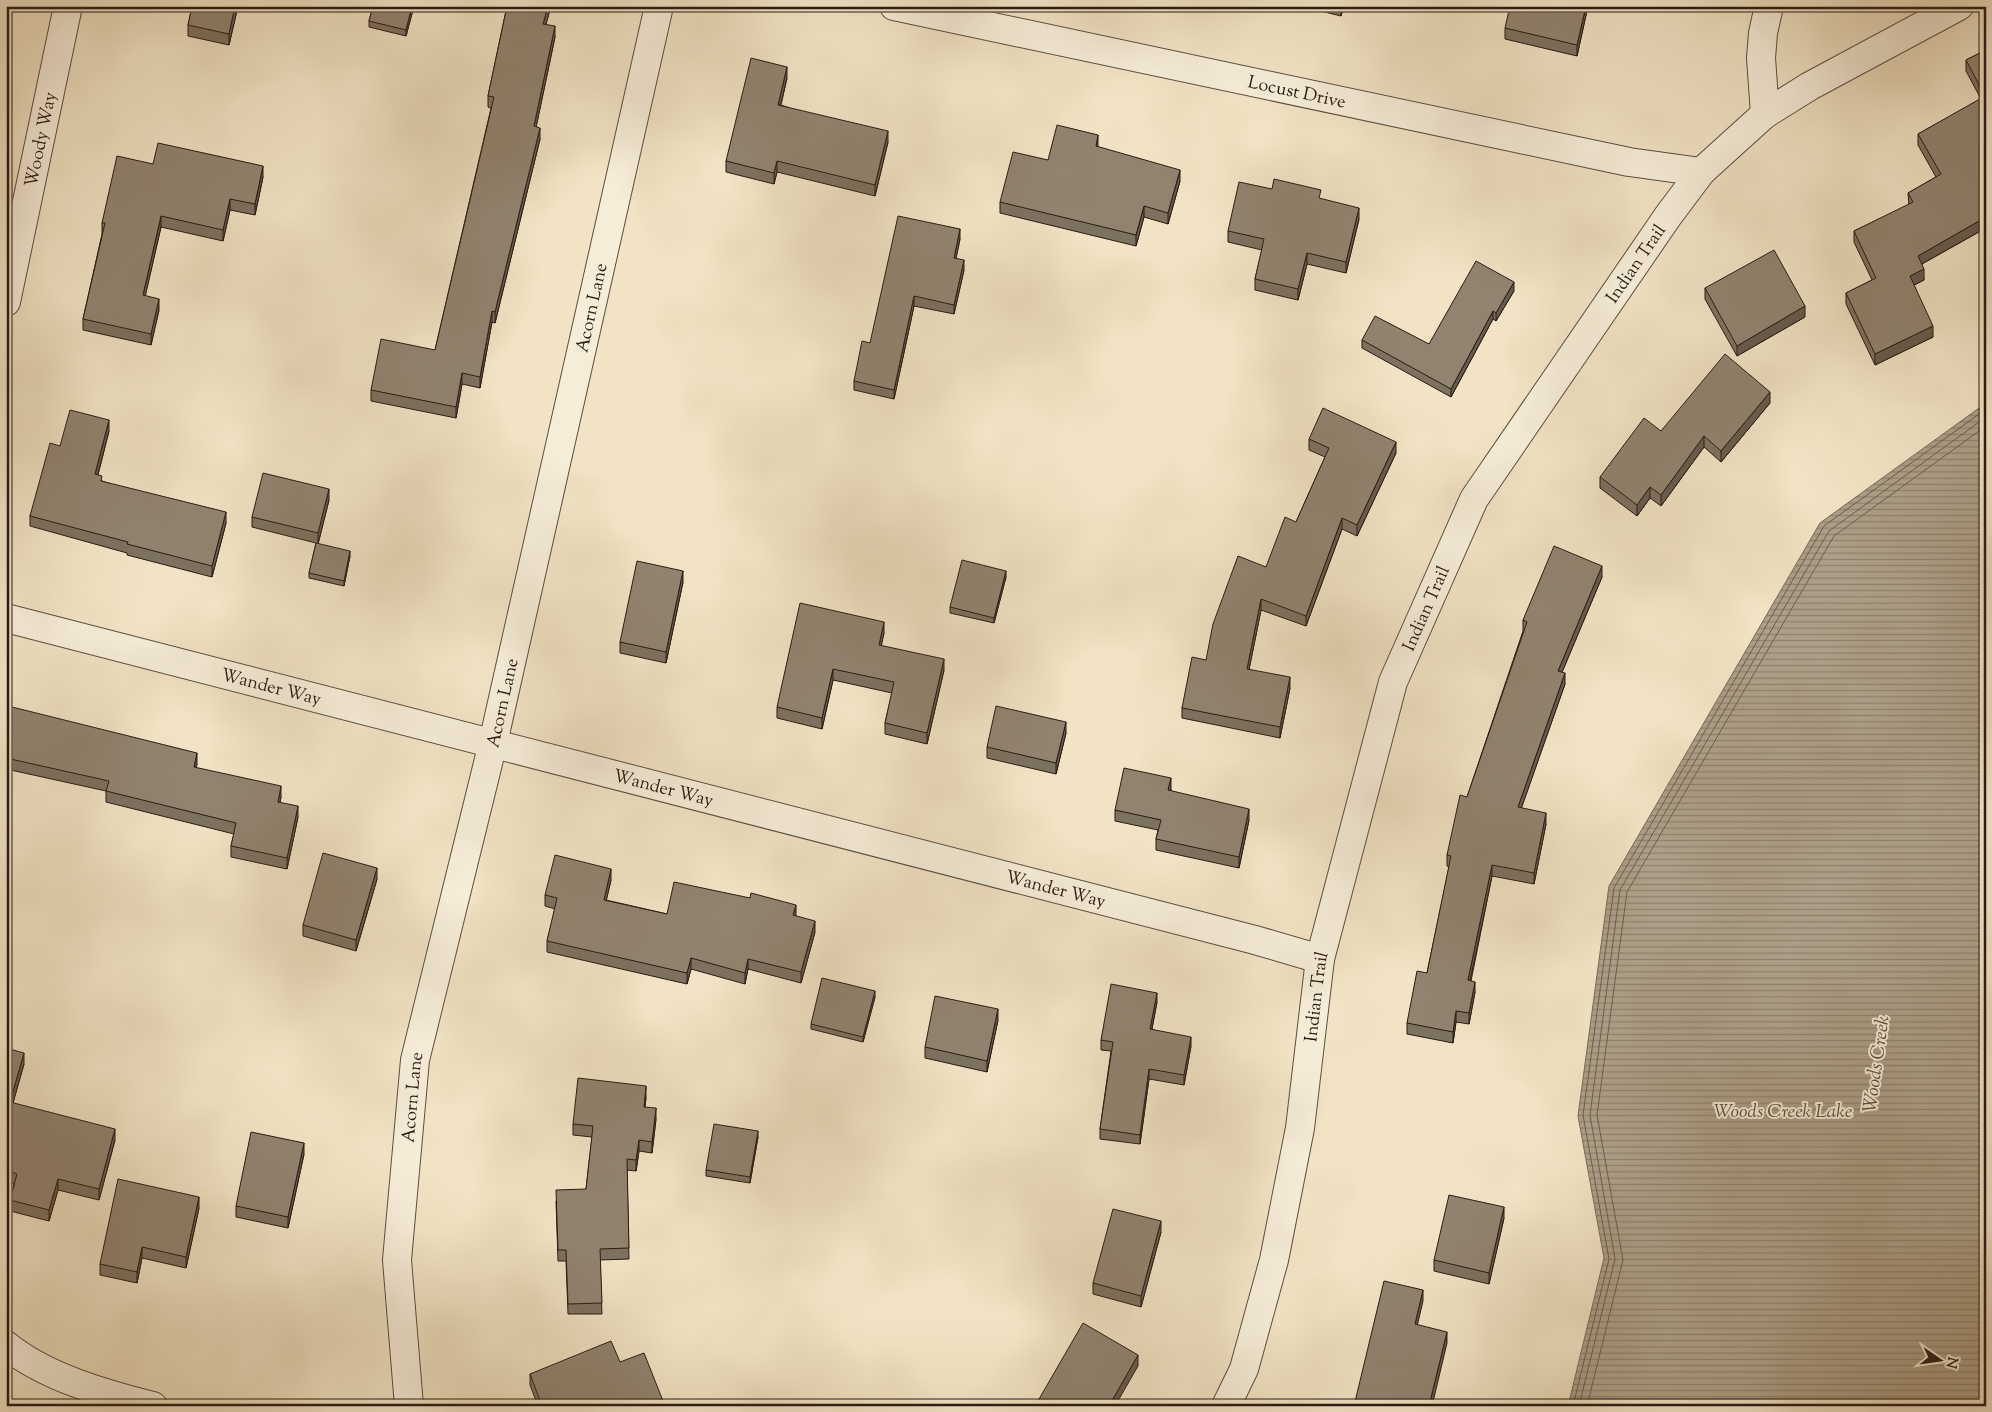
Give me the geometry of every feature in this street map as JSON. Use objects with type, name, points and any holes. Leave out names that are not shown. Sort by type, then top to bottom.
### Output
[{"type":"street","name":"Woody Way","points":[[6,302],[68,6]]},
{"type":"street","name":"Acorn Lane","points":[[409,1406],[397,1260],[415,1060],[493,743],[660,6]]},
{"type":"street","name":"Locust Drive","points":[[894,6],[1629,162],[1701,172]]},
{"type":"street","points":[[1765,114],[1761,58],[1763,33],[1769,6]]},
{"type":"street","name":"Indian Trail","points":[[1226,1406],[1244,1369],[1274,1260],[1300,1128],[1320,959],[1393,682],[1474,499],[1668,216],[1701,172],[1765,114],[1810,86],[1960,6]]},
{"type":"street","name":"Wander Way","points":[[6,618],[1255,940],[1320,959]]},
{"type":"street","points":[[6,1345],[22,1359],[98,1392],[153,1406]]},
{"type":"water","name":"Woods Creek Lake","points":[[1986,403],[1986,1406],[1568,1406],[1604,1258],[1578,1116],[1609,886],[1820,523]]},
{"type":"building","points":[[192,6],[235,6],[229,34],[188,25]]},
{"type":"building","points":[[373,6],[412,6],[406,30],[369,21]]},
{"type":"building","points":[[507,6],[548,6],[543,24],[555,26],[534,126],[540,128],[495,312],[492,311],[480,377],[462,373],[456,407],[371,390],[381,339],[435,350],[494,97],[488,96]]},
{"type":"building","points":[[1510,6],[1586,6],[1577,45],[1505,28]]},
{"type":"building","points":[[1986,50],[1986,217],[1918,256],[1924,269],[1910,276],[1933,326],[1875,354],[1846,293],[1876,278],[1854,231],[1913,202],[1908,193],[1941,174],[1918,134],[1985,96],[1966,60]]},
{"type":"building","points":[[751,58],[787,67],[778,105],[888,131],[875,185],[777,161],[774,173],[726,161]]},
{"type":"building","points":[[1057,125],[1098,135],[1096,146],[1180,170],[1168,213],[1144,206],[1136,235],[1000,202],[1013,152],[1048,160]]},
{"type":"building","points":[[158,143],[263,166],[255,204],[230,199],[223,230],[161,216],[143,295],[159,299],[151,334],[83,319],[105,223],[102,223],[117,156],[153,164]]},
{"type":"building","points":[[1274,179],[1321,190],[1319,198],[1359,208],[1346,262],[1307,253],[1298,289],[1255,279],[1264,239],[1228,231],[1239,182],[1272,189]]},
{"type":"building","points":[[898,216],[960,229],[954,258],[964,260],[954,305],[914,296],[894,390],[854,381],[862,341],[870,343]]},
{"type":"building","points":[[1774,250],[1805,306],[1737,346],[1705,288]]},
{"type":"building","points":[[1476,261],[1514,282],[1496,313],[1493,311],[1451,389],[1362,340],[1375,316],[1429,344]]},
{"type":"building","points":[[1725,354],[1770,392],[1721,451],[1704,436],[1661,495],[1650,487],[1637,505],[1600,477],[1644,418],[1661,431]]},
{"type":"building","points":[[1323,408],[1396,442],[1357,525],[1342,518],[1306,616],[1261,599],[1247,669],[1290,677],[1280,727],[1182,708],[1192,657],[1206,660],[1213,624],[1238,556],[1266,567],[1285,517],[1296,522],[1329,448],[1309,439]]},
{"type":"building","points":[[70,410],[109,420],[95,474],[102,476],[101,481],[226,512],[212,566],[30,516],[50,443],[60,446]]},
{"type":"building","points":[[263,473],[329,489],[318,533],[252,517]]},
{"type":"building","points":[[316,543],[350,551],[344,581],[309,573]]},
{"type":"building","points":[[1554,546],[1602,566],[1558,671],[1565,673],[1518,807],[1546,813],[1534,873],[1492,865],[1468,980],[1475,982],[1469,1013],[1456,1011],[1453,1032],[1407,1023],[1417,971],[1427,973],[1451,856],[1447,855],[1460,795],[1467,797],[1527,622],[1523,620]]},
{"type":"building","points":[[962,560],[1006,571],[994,618],[950,607]]},
{"type":"building","points":[[637,561],[683,571],[666,652],[620,642]]},
{"type":"building","points":[[800,603],[884,622],[879,645],[944,659],[927,733],[885,723],[894,682],[833,669],[822,718],[777,707]]},
{"type":"building","points":[[8,706],[197,753],[194,767],[281,786],[278,802],[298,806],[287,858],[231,846],[236,823],[106,791],[109,781],[6,758],[6,712]]},
{"type":"building","points":[[996,706],[1066,722],[1056,763],[987,747]]},
{"type":"building","points":[[1124,768],[1171,778],[1168,790],[1249,809],[1239,857],[1156,839],[1161,820],[1115,810]]},
{"type":"building","points":[[323,853],[377,868],[356,940],[303,925]]},
{"type":"building","points":[[555,855],[611,869],[604,900],[667,914],[674,882],[750,898],[751,893],[796,905],[793,915],[815,921],[801,972],[748,959],[745,973],[691,958],[687,973],[547,941],[557,898],[545,895]]},
{"type":"building","points":[[822,978],[875,991],[863,1037],[811,1024]]},
{"type":"building","points":[[1111,984],[1157,993],[1150,1029],[1191,1037],[1184,1075],[1149,1069],[1140,1135],[1100,1129],[1113,1042],[1101,1040]]},
{"type":"building","points":[[935,996],[998,1009],[987,1061],[925,1047]]},
{"type":"building","points":[[6,1048],[24,1053],[10,1102],[115,1129],[99,1189],[58,1179],[49,1210],[10,1200],[17,1174],[6,1170]]},
{"type":"building","points":[[578,1078],[646,1086],[644,1107],[656,1108],[652,1142],[639,1140],[636,1160],[627,1159],[629,1248],[600,1249],[602,1303],[568,1304],[566,1250],[558,1250],[556,1190],[586,1189],[593,1126],[573,1124]]},
{"type":"building","points":[[714,1124],[758,1131],[750,1177],[706,1170]]},
{"type":"building","points":[[251,1132],[304,1143],[288,1217],[236,1206]]},
{"type":"building","points":[[118,1179],[199,1197],[186,1257],[142,1247],[137,1272],[100,1264]]},
{"type":"building","points":[[1449,1195],[1504,1207],[1489,1273],[1434,1260]]},
{"type":"building","points":[[1113,1209],[1161,1221],[1141,1296],[1093,1283]]},
{"type":"building","points":[[1384,1281],[1423,1290],[1415,1324],[1447,1332],[1429,1406],[1354,1406]]},
{"type":"building","points":[[1083,1323],[1138,1355],[1109,1406],[1035,1406]]},
{"type":"building","points":[[611,1341],[620,1362],[644,1353],[665,1406],[542,1406],[530,1374]]},
{"type":"water label","name":"Woods Creek","points":[[1875,1064]]}]
